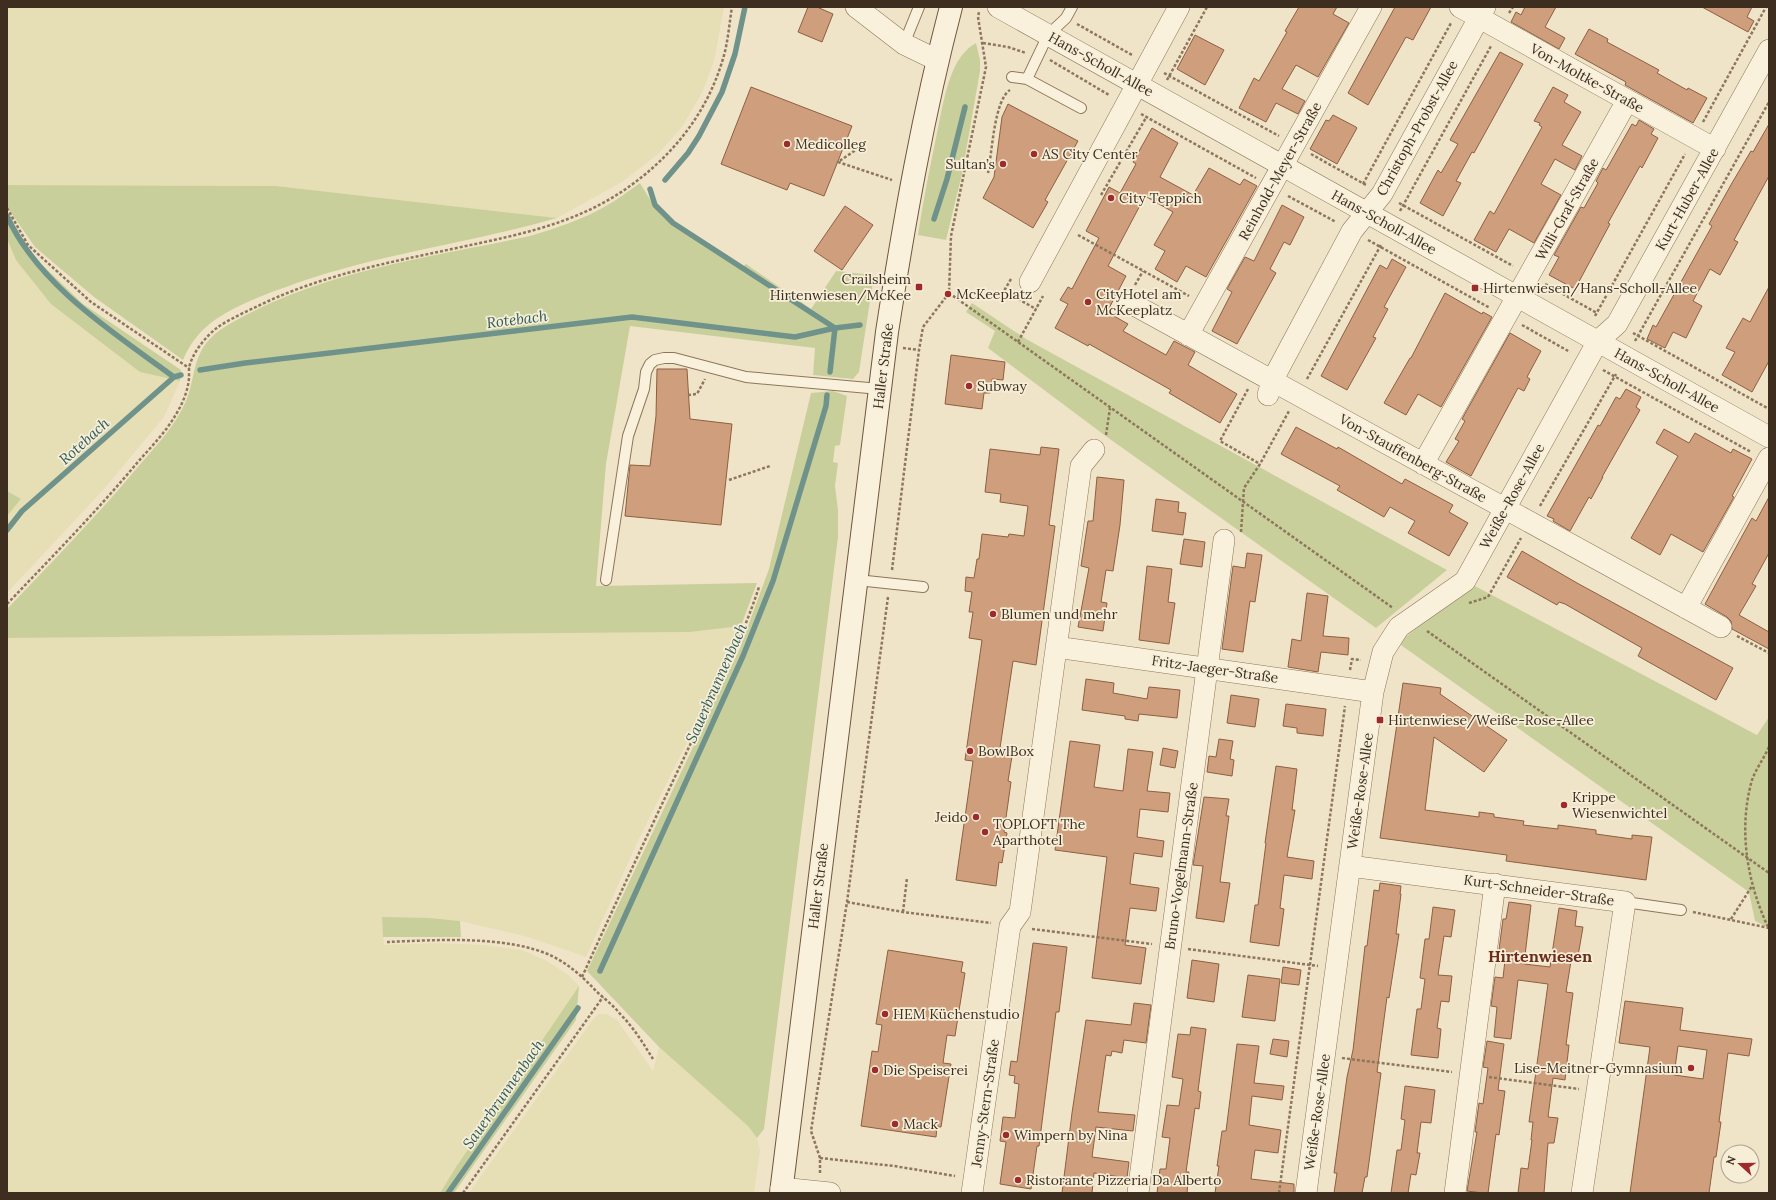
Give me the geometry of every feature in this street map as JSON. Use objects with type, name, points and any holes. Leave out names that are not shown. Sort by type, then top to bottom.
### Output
[{"type":"main road","name":"Haller Straße","points":[[781,1190],[887,332],[905,218],[937,60],[951,7]]},
{"type":"street","points":[[856,7],[904,44],[937,60]]},
{"type":"street","name":"Hans-Scholl-Allee","points":[[998,7],[1769,437]]},
{"type":"street","points":[[1037,288],[1069,230],[1125,105],[1179,7]]},
{"type":"street","name":"Reinhold-Meyer-Straße","points":[[1188,335],[1371,7]]},
{"type":"street","name":"Von-Moltke-Straße","points":[[1460,7],[1482,13],[1500,30],[1715,149]]},
{"type":"street","name":"Christoph-Probst-Allee","points":[[1270,388],[1352,231],[1382,194],[1482,13]]},
{"type":"street","name":"Kurt-Huber-Allee","points":[[1598,341],[1617,324],[1769,50]]},
{"type":"street","name":"Willi-Graf-Straße","points":[[1423,464],[1507,317],[1627,101]]},
{"type":"street","name":"Von-Stauffenberg-Straße","points":[[1127,301],[1188,335],[1270,388],[1298,395],[1720,627]]},
{"type":"street","name":"Weiße-Rose-Allee","points":[[1306,1193],[1374,692],[1383,652],[1399,627],[1419,628],[1465,581],[1598,341]]},
{"type":"street","name":"Jenny-Stern-Straße","points":[[973,1189],[1010,926],[1020,912],[1081,466],[1094,450]]},
{"type":"street","points":[[1686,608],[1768,460]]},
{"type":"street","name":"Bruno-Vogelmann-Straße","points":[[1138,1193],[1224,540]]},
{"type":"street","name":"Fritz-Jaeger-Straße","points":[[1056,647],[1374,692]]},
{"type":"street","name":"Kurt-Schneider-Straße","points":[[1350,866],[1625,902],[1582,1193]]},
{"type":"street","points":[[1455,1193],[1495,884]]},
{"type":"street","points":[[781,1190],[830,1193]]},
{"type":"lane","points":[[904,44],[919,7]]},
{"type":"lane","points":[[1027,79],[1048,35],[1066,18],[1072,7]]},
{"type":"lane","points":[[1012,77],[1027,79],[1080,108]]},
{"type":"lane","points":[[606,580],[628,436],[644,389],[646,372],[650,364],[655,360],[664,358],[682,360],[746,377],[880,389]]},
{"type":"lane","points":[[857,580],[923,587]]},
{"type":"lane","points":[[1625,902],[1681,910]]},
{"type":"path","points":[[7,604],[106,501],[175,417],[186,390],[189,368],[199,348],[217,328],[241,314],[278,296],[322,280],[381,264],[529,233],[554,226],[603,204],[648,173],[673,150],[691,127],[716,79],[724,58],[732,7]]},
{"type":"path","points":[[1101,196],[1147,117],[1207,7]]},
{"type":"path","points":[[1224,540],[1241,534],[1242,500],[1244,488],[1260,464],[1513,7]]},
{"type":"path","points":[[1066,18],[1769,409]]},
{"type":"path","points":[[983,43],[1008,47],[1049,60],[1125,105],[1380,247],[1768,460]]},
{"type":"path","points":[[988,173],[999,106],[1006,93],[1027,79]]},
{"type":"path","points":[[1463,605],[1488,597],[1615,377],[1769,102]]},
{"type":"path","points":[[863,145],[838,162],[892,180]]},
{"type":"path","points":[[7,208],[28,245],[91,302],[189,368]]},
{"type":"path","points":[[1069,230],[1081,228]]},
{"type":"path","points":[[1069,230],[1074,242]]},
{"type":"path","points":[[1069,230],[1205,305]]},
{"type":"path","points":[[1018,342],[1036,309],[1037,288]]},
{"type":"path","points":[[1004,291],[1036,309]]},
{"type":"path","points":[[949,293],[1242,500],[1419,628],[1769,873]]},
{"type":"path","points":[[688,396],[697,394],[710,367]]},
{"type":"path","points":[[1094,450],[1106,435],[1110,408]]},
{"type":"path","points":[[729,480],[770,466]]},
{"type":"path","points":[[582,977],[641,846],[749,619],[759,587]]},
{"type":"path","points":[[1419,628],[1432,625]]},
{"type":"path","points":[[1720,627],[1769,653]]},
{"type":"path","points":[[1768,928],[1758,906],[1752,886],[1747,858],[1746,814],[1752,779],[1769,747]]},
{"type":"path","points":[[904,912],[907,878]]},
{"type":"path","points":[[1731,919],[1752,886]]},
{"type":"path","points":[[847,902],[904,912],[1336,968]]},
{"type":"path","points":[[1681,910],[1731,919],[1768,928]]},
{"type":"path","points":[[388,942],[434,940],[481,942],[518,946],[552,956],[582,977],[620,1014],[636,1033],[653,1059]]},
{"type":"path","points":[[463,1193],[603,997]]},
{"type":"path","points":[[1342,1065],[1343,1058]]},
{"type":"path","points":[[820,1158],[952,1174],[973,1189]]},
{"type":"shaded area","points":[[7,7],[724,7],[714,61],[703,91],[682,127],[658,154],[622,182],[557,218],[276,186],[7,185]]},
{"type":"shaded area","points":[[7,239],[16,260],[140,372],[180,381],[164,417],[104,489],[7,593],[7,516],[21,499],[7,491]]},
{"type":"shaded area","points":[[741,626],[700,716],[636,845],[586,957],[528,937],[460,921],[430,918],[382,918],[384,945],[435,943],[484,945],[522,950],[547,961],[567,974],[579,986],[456,1167],[440,1193],[7,1193],[7,638],[690,632]]},
{"type":"shaded area","points":[[599,1014],[606,1014],[617,1020],[653,1071],[659,1047],[748,1126],[757,1138],[760,1150],[754,1193],[469,1193],[594,1018]]},
{"type":"green space","points":[[976,43],[980,60],[980,71],[962,174],[946,240],[918,235],[929,171],[946,90],[958,62],[964,53]]},
{"type":"green space","points":[[640,183],[655,208],[672,225],[740,269],[746,264],[811,309],[836,271],[874,275],[859,372],[853,379],[813,375],[815,348],[630,326],[606,464],[596,586],[757,583],[741,626],[690,632],[7,638],[7,609],[89,522],[166,434],[177,419],[186,400],[198,358],[210,339],[220,330],[262,307],[326,282],[394,264],[530,236],[559,227],[604,207]]},
{"type":"green space","points":[[7,185],[276,186],[557,218],[353,266],[267,294],[238,306],[212,322],[195,339],[183,360],[94,297],[35,247],[7,207]]},
{"type":"green space","points":[[7,223],[34,257],[83,304],[181,370],[180,381],[140,372],[51,304],[16,260],[7,239]]},
{"type":"green space","points":[[972,303],[1026,339],[1447,570],[1376,628],[1107,437],[988,348],[995,331],[966,312]]},
{"type":"green space","points":[[833,391],[847,396],[840,445],[835,446],[833,462],[838,463],[835,486],[838,510],[838,537],[764,1129],[757,1138],[748,1126],[659,1047],[587,971],[740,648],[769,569],[811,393]]},
{"type":"green space","points":[[7,491],[21,499],[7,516]]},
{"type":"green space","points":[[1471,584],[1757,735],[1769,717],[1769,928],[1755,921],[1749,892],[1398,643]]},
{"type":"green space","points":[[382,917],[430,918],[460,921],[461,937],[383,937]]},
{"type":"green space","points":[[579,986],[576,1020],[454,1193],[440,1193],[456,1167]]},
{"type":"building","points":[[808,7],[817,7],[833,14],[822,42],[798,32]]},
{"type":"building","points":[[1299,7],[1337,7],[1333,14],[1349,23],[1318,77],[1296,65],[1282,89],[1305,101],[1298,114],[1276,103],[1266,122],[1239,108],[1254,78],[1259,81],[1287,32],[1285,31]]},
{"type":"building","points":[[1395,7],[1431,7],[1413,40],[1406,37],[1368,105],[1348,93]]},
{"type":"building","points":[[1525,7],[1556,7],[1545,27],[1565,38],[1559,49],[1511,22],[1516,12],[1521,15]]},
{"type":"building","points":[[1702,7],[1752,7],[1747,17],[1754,21],[1748,32]]},
{"type":"building","points":[[1589,29],[1608,39],[1607,42],[1659,70],[1657,73],[1687,90],[1688,88],[1707,98],[1693,123],[1625,85],[1626,82],[1575,54]]},
{"type":"building","points":[[1195,35],[1224,50],[1205,85],[1177,69]]},
{"type":"building","points":[[1500,52],[1523,64],[1474,153],[1472,152],[1456,181],[1461,183],[1443,216],[1420,203],[1438,170],[1441,173],[1458,144],[1450,140]]},
{"type":"building","name":"Medicolleg","points":[[751,87],[852,126],[824,196],[790,183],[787,190],[721,164]]},
{"type":"building","points":[[1553,87],[1568,95],[1564,102],[1581,112],[1562,145],[1582,156],[1575,170],[1555,159],[1541,184],[1561,195],[1534,243],[1509,229],[1496,252],[1474,240],[1490,211],[1494,214],[1542,127],[1539,125],[1540,123],[1534,121]]},
{"type":"building","name":"AS City Center","points":[[1008,104],[1078,141],[1045,200],[1048,202],[1033,228],[983,198],[994,177],[1002,117]]},
{"type":"building","points":[[1333,115],[1357,128],[1337,164],[1310,149],[1326,120],[1329,121]]},
{"type":"building","points":[[1639,120],[1654,129],[1651,134],[1658,138],[1642,168],[1640,166],[1608,223],[1610,224],[1575,289],[1549,275],[1559,257],[1554,255],[1581,207],[1584,208],[1598,183],[1596,181],[1603,168],[1606,170],[1632,124],[1636,126]]},
{"type":"building","points":[[1769,124],[1769,176],[1734,240],[1738,242],[1720,275],[1710,269],[1693,301],[1702,306],[1686,338],[1673,332],[1665,348],[1647,339],[1653,325],[1656,327],[1712,226],[1709,224],[1732,183],[1751,151],[1753,152]]},
{"type":"building","points":[[1152,128],[1178,143],[1160,177],[1193,195],[1209,168],[1240,185],[1244,179],[1257,186],[1206,277],[1186,266],[1177,282],[1155,269],[1165,251],[1154,245],[1173,212],[1145,196],[1108,266],[1126,276],[1107,312],[1128,324],[1123,331],[1166,355],[1174,341],[1195,352],[1188,365],[1237,394],[1220,423],[1169,393],[1171,390],[1089,344],[1088,346],[1055,328],[1068,304],[1060,300],[1068,287],[1072,289],[1099,238],[1086,231],[1109,187],[1120,193],[1136,164],[1133,162]]},
{"type":"building","points":[[1282,205],[1304,217],[1290,245],[1284,242],[1270,269],[1276,273],[1237,344],[1212,331],[1232,292],[1227,289],[1245,257],[1254,261]]},
{"type":"building","points":[[845,206],[873,225],[842,270],[814,251]]},
{"type":"building","points":[[1392,259],[1406,267],[1384,307],[1388,309],[1373,337],[1376,338],[1347,390],[1321,376],[1380,265],[1387,269]]},
{"type":"building","points":[[1769,287],[1769,361],[1752,392],[1722,375],[1735,352],[1726,348],[1743,318],[1750,322]]},
{"type":"building","points":[[1445,293],[1482,314],[1483,312],[1492,317],[1441,407],[1418,394],[1406,415],[1384,403],[1411,358]]},
{"type":"building","points":[[1510,333],[1541,351],[1527,377],[1530,379],[1524,391],[1518,388],[1471,476],[1446,462],[1459,441],[1455,439],[1465,421],[1462,419]]},
{"type":"building","name":"Subway","points":[[951,355],[1005,362],[1003,380],[992,379],[990,393],[984,393],[982,409],[945,404]]},
{"type":"building","points":[[657,369],[687,369],[690,419],[732,424],[721,525],[625,516],[630,465],[650,466],[656,416]]},
{"type":"building","points":[[1626,389],[1641,397],[1636,407],[1640,410],[1591,499],[1589,497],[1570,531],[1553,521],[1554,519],[1547,516],[1598,425],[1600,426],[1616,397],[1620,399]]},
{"type":"building","points":[[1296,427],[1337,449],[1338,447],[1402,484],[1405,479],[1453,505],[1449,512],[1468,523],[1449,556],[1408,533],[1415,521],[1390,507],[1384,517],[1337,490],[1340,486],[1281,454]]},
{"type":"building","points":[[1664,429],[1689,443],[1695,433],[1731,453],[1733,449],[1752,459],[1732,496],[1734,497],[1703,552],[1671,534],[1660,555],[1631,538],[1678,456],[1656,443]]},
{"type":"building","points":[[1041,447],[1059,449],[1049,525],[1055,526],[1036,665],[1013,661],[1000,748],[1013,750],[1008,781],[1011,782],[1004,832],[1007,833],[1002,863],[999,862],[996,886],[956,880],[973,761],[965,760],[982,640],[969,638],[973,612],[969,612],[972,592],[965,591],[966,577],[974,578],[977,559],[979,559],[982,534],[1008,537],[1009,534],[1024,536],[1028,506],[1000,502],[1001,494],[985,492],[990,449],[1040,455]]},
{"type":"building","points":[[1097,477],[1124,480],[1120,525],[1113,571],[1106,570],[1101,602],[1107,603],[1103,631],[1078,627],[1089,568],[1081,566],[1088,521],[1093,521]]},
{"type":"building","points":[[1769,497],[1769,553],[1752,584],[1756,586],[1739,615],[1769,632],[1769,649],[1732,629],[1731,621],[1727,617],[1705,604],[1752,518],[1756,521]]},
{"type":"building","points":[[1156,499],[1179,502],[1178,512],[1186,513],[1183,535],[1152,531]]},
{"type":"building","points":[[1184,539],[1205,542],[1202,567],[1180,564]]},
{"type":"building","points":[[1522,551],[1577,583],[1733,668],[1716,700],[1638,656],[1642,648],[1565,604],[1559,602],[1557,605],[1507,577]]},
{"type":"building","points":[[1247,553],[1262,555],[1255,602],[1250,601],[1243,652],[1222,649],[1233,566],[1245,568]]},
{"type":"building","points":[[1147,566],[1172,569],[1168,602],[1175,603],[1169,644],[1139,640]]},
{"type":"building","points":[[1307,593],[1328,596],[1323,636],[1349,638],[1348,655],[1321,652],[1318,672],[1288,667],[1292,639],[1301,641]]},
{"type":"building","points":[[1086,679],[1114,683],[1113,693],[1147,699],[1149,687],[1180,690],[1177,718],[1139,714],[1138,721],[1125,719],[1125,716],[1082,710]]},
{"type":"building","points":[[1403,683],[1441,688],[1440,694],[1507,740],[1484,772],[1434,737],[1425,810],[1479,817],[1479,812],[1494,814],[1494,817],[1524,821],[1523,825],[1558,829],[1558,825],[1596,830],[1596,834],[1632,839],[1632,835],[1652,837],[1646,880],[1506,861],[1507,855],[1380,838]]},
{"type":"building","points":[[1231,695],[1259,699],[1255,727],[1227,723]]},
{"type":"building","points":[[1286,704],[1326,709],[1323,736],[1297,733],[1297,728],[1283,726]]},
{"type":"building","points":[[1219,739],[1233,741],[1230,759],[1234,760],[1232,776],[1207,772],[1209,756],[1216,757]]},
{"type":"building","points":[[1070,741],[1100,745],[1094,787],[1123,791],[1128,749],[1153,752],[1147,791],[1170,793],[1168,812],[1140,809],[1137,837],[1164,841],[1162,857],[1134,853],[1130,884],[1159,888],[1156,911],[1130,908],[1125,945],[1146,948],[1141,984],[1092,978],[1107,857],[1055,850]]},
{"type":"building","points":[[1163,748],[1178,751],[1175,768],[1160,765]]},
{"type":"building","points":[[1276,766],[1297,769],[1292,810],[1295,810],[1287,857],[1314,861],[1312,879],[1284,875],[1280,908],[1284,909],[1279,946],[1250,942],[1255,905],[1258,905]]},
{"type":"building","points":[[1204,797],[1229,799],[1226,816],[1229,816],[1220,882],[1230,883],[1224,922],[1196,918],[1203,866],[1193,865]]},
{"type":"building","points":[[1380,883],[1401,886],[1401,894],[1396,934],[1399,934],[1389,998],[1387,997],[1377,1072],[1381,1073],[1367,1177],[1365,1177],[1362,1193],[1334,1193],[1337,1173],[1334,1173],[1347,1077],[1353,1050],[1365,946],[1367,946],[1374,890],[1379,891]]},
{"type":"building","points":[[1509,902],[1531,905],[1524,964],[1550,967],[1559,908],[1577,911],[1575,926],[1583,927],[1578,956],[1572,955],[1566,992],[1573,993],[1566,1045],[1569,1045],[1565,1080],[1553,1078],[1548,1117],[1558,1118],[1554,1143],[1548,1143],[1544,1193],[1518,1193],[1521,1168],[1528,1169],[1533,1122],[1529,1122],[1548,984],[1518,980],[1511,1039],[1494,1037],[1497,1007],[1491,1006],[1495,977],[1503,978],[1506,951],[1499,950],[1503,919],[1506,919]]},
{"type":"building","points":[[1433,907],[1455,910],[1451,937],[1444,936],[1438,975],[1452,976],[1449,1002],[1441,1001],[1437,1028],[1441,1029],[1438,1058],[1411,1055],[1417,1009],[1421,1009],[1425,979],[1420,978],[1425,939],[1429,939]]},
{"type":"building","points":[[1033,943],[1067,947],[1059,1012],[1056,1012],[1039,1146],[1037,1146],[1031,1189],[1000,1184],[1006,1142],[1000,1141],[1003,1117],[1015,1118],[1019,1084],[1014,1083],[1015,1076],[1009,1075],[1011,1061],[1017,1062]]},
{"type":"building","points":[[888,950],[963,962],[961,972],[965,973],[955,1036],[947,1035],[943,1063],[951,1064],[941,1127],[937,1127],[936,1137],[861,1126],[872,1051],[878,1052],[882,1025],[876,1024]]},
{"type":"building","points":[[1192,960],[1219,964],[1214,1002],[1187,998]]},
{"type":"building","points":[[1283,967],[1301,970],[1299,985],[1281,983]]},
{"type":"building","points":[[1248,975],[1280,979],[1275,1021],[1242,1017]]},
{"type":"building","points":[[1625,1001],[1683,1008],[1680,1030],[1752,1039],[1749,1056],[1728,1053],[1719,1122],[1721,1122],[1709,1193],[1630,1193],[1650,1047],[1619,1043]],"holes":[[[1678,1046],[1707,1050],[1703,1079],[1674,1075]]]},
{"type":"building","points":[[1134,1003],[1151,1005],[1146,1043],[1124,1040],[1122,1053],[1112,1051],[1111,1056],[1106,1055],[1098,1112],[1135,1115],[1133,1131],[1096,1127],[1092,1157],[1129,1162],[1127,1178],[1094,1173],[1092,1193],[1062,1193],[1086,1020],[1131,1025]]},
{"type":"building","points":[[1191,1027],[1206,1029],[1198,1091],[1201,1092],[1199,1109],[1195,1108],[1186,1172],[1189,1172],[1187,1193],[1157,1193],[1160,1169],[1166,1169],[1170,1138],[1162,1137],[1167,1105],[1179,1106],[1183,1079],[1172,1077],[1178,1034],[1190,1035]]},
{"type":"building","points":[[1273,1039],[1289,1041],[1287,1057],[1270,1054]]},
{"type":"building","points":[[1487,1041],[1504,1044],[1498,1090],[1505,1091],[1499,1135],[1496,1134],[1488,1193],[1483,1193],[1467,1191],[1477,1132],[1475,1132],[1479,1103],[1483,1104],[1488,1068],[1483,1067]]},
{"type":"building","points":[[1237,1044],[1259,1046],[1254,1083],[1284,1086],[1282,1100],[1252,1096],[1249,1125],[1281,1130],[1278,1153],[1255,1150],[1251,1179],[1294,1184],[1294,1193],[1215,1193],[1222,1131],[1226,1131]]},
{"type":"building","points":[[1405,1086],[1435,1090],[1431,1123],[1421,1122],[1417,1153],[1420,1153],[1416,1175],[1411,1174],[1408,1193],[1391,1193],[1397,1150],[1401,1150],[1405,1120],[1401,1119]]},
{"type":"waterway","points":[[665,180],[688,153],[699,136],[722,92],[735,54],[745,7]]},
{"type":"waterway","name":"Sauerbrunnenbach","points":[[934,219],[947,179],[965,107]]},
{"type":"waterway","points":[[650,189],[655,205],[673,223],[835,328]]},
{"type":"waterway","points":[[7,216],[21,241],[38,264],[58,286],[103,325],[174,377]]},
{"type":"waterway","name":"Rotebach","points":[[200,370],[245,363],[632,317],[795,337],[835,328],[860,325]]},
{"type":"waterway","name":"Sauerbrunnenbach","points":[[830,372],[835,328]]},
{"type":"waterway","name":"Rotebach","points":[[7,530],[22,511],[174,377],[181,375]]},
{"type":"waterway","name":"Sauerbrunnenbach","points":[[600,971],[743,656],[773,581],[826,406],[827,395]]},
{"type":"waterway","name":"Sauerbrunnenbach","points":[[448,1193],[578,1008]]},
{"type":"place","name":"Medicolleg","points":[[787,144]]},
{"type":"place","name":"AS City Center","points":[[1034,154]]},
{"type":"place","name":"Sultan’s","points":[[1003,164]]},
{"type":"place","name":"City Teppich","points":[[1111,198]]},
{"type":"place","name":"Crailsheim Hirtenwiesen/McKee","points":[[919,287]]},
{"type":"place","name":"Hirtenwiesen/Hans-Scholl-Allee","points":[[1475,288]]},
{"type":"place","name":"McKeeplatz","points":[[948,294]]},
{"type":"place","name":"CityHotel am McKeeplatz","points":[[1088,302]]},
{"type":"place","name":"Subway","points":[[969,386]]},
{"type":"place","name":"Blumen und mehr","points":[[993,614]]},
{"type":"place","name":"Hirtenwiese/Weiße-Rose-Allee","points":[[1380,720]]},
{"type":"place","name":"BowlBox","points":[[970,751]]},
{"type":"place","name":"Krippe Wiesenwichtel","points":[[1564,805]]},
{"type":"place","name":"Jeido","points":[[976,817]]},
{"type":"place","name":"TOPLOFT The Aparthotel","points":[[985,832]]},
{"type":"place","name":"HEM Küchenstudio","points":[[885,1014]]},
{"type":"place","name":"Lise-Meitner-Gymnasium","points":[[1691,1068]]},
{"type":"place","name":"Die Speiserei","points":[[875,1070]]},
{"type":"place","name":"Mack","points":[[895,1124]]},
{"type":"place","name":"Wimpern by Nina","points":[[1006,1135]]},
{"type":"place","name":"Ristorante Pizzeria Da Alberto","points":[[1018,1180]]},
{"type":"district","name":"Hirtenwiesen","points":[[1540,956]]}]
